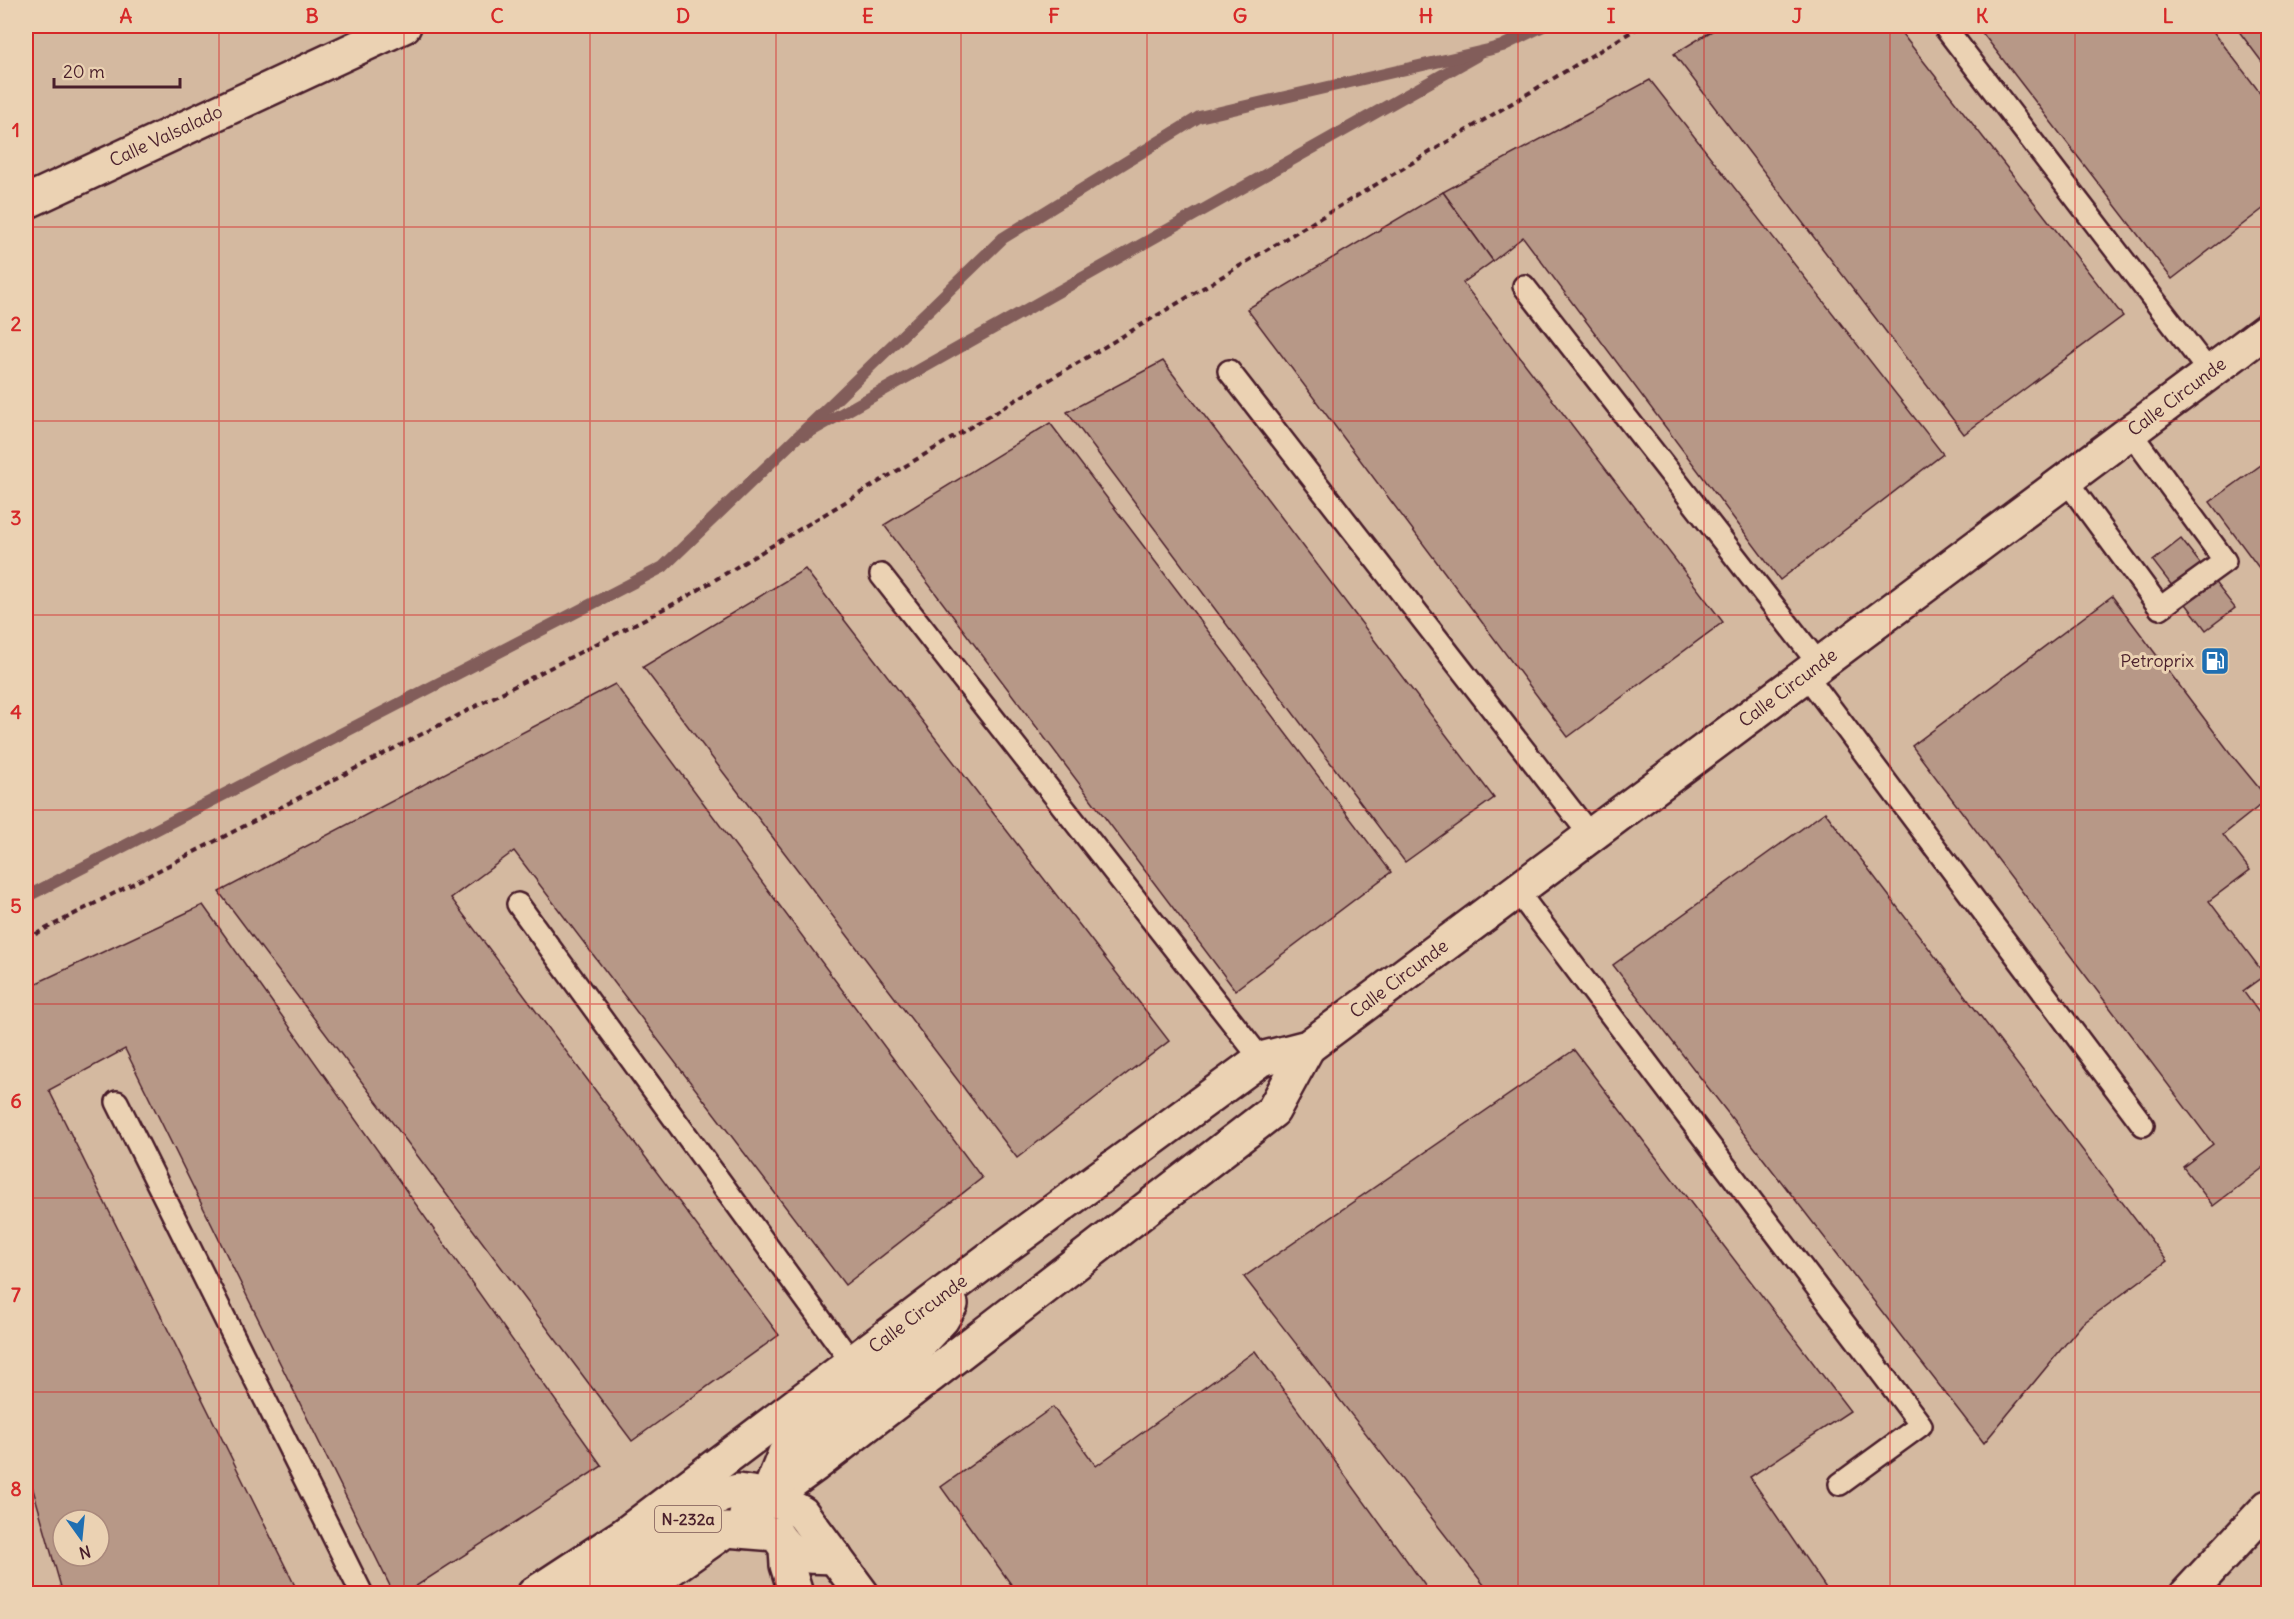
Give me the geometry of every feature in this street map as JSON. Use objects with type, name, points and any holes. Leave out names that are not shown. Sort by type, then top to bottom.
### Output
[{"type":"main road","name":"Calle Valsalado","points":[[26,202],[404,26]]},
{"type":"main road","name":"Calle Circunde","points":[[534,1593],[624,1535],[1261,1059],[1308,1047],[2268,329]]},
{"type":"main road","name":"Calle Circunde","points":[[768,1522],[815,1465],[1273,1111],[1308,1047]]},
{"type":"main road","points":[[796,1593],[787,1565],[768,1522],[773,1483],[785,1453],[916,1347],[942,1319],[967,1277]]},
{"type":"main road","name":"N-232a","points":[[586,1593],[720,1496],[738,1491],[768,1522],[635,1593]]},
{"type":"main road","points":[[2191,1592],[2268,1507]]},
{"type":"main road","points":[[768,1522],[835,1557],[862,1593]]},
{"type":"lane","points":[[1944,26],[2210,373]]},
{"type":"lane","points":[[1524,286],[1813,670],[2143,1125]]},
{"type":"lane","points":[[1229,371],[1591,836]]},
{"type":"lane","points":[[2066,480],[2160,608],[2225,561],[2130,432]]},
{"type":"lane","points":[[881,575],[1261,1059]]},
{"type":"lane","points":[[1517,891],[1921,1425],[1840,1484]]},
{"type":"lane","points":[[518,904],[853,1364]]},
{"type":"lane","points":[[117,1102],[363,1593]]},
{"type":"path","points":[[26,939],[683,599],[1641,26]]},
{"type":"shaded area","points":[[26,26],[2268,26],[2268,1593],[26,1594]]},
{"type":"building","points":[[1720,26],[1896,26],[2123,316],[1964,434],[1674,54]]},
{"type":"building","points":[[1977,26],[2209,26],[2268,103],[2268,205],[2172,279]]},
{"type":"building","points":[[2235,26],[2268,26],[2268,70]]},
{"type":"building","points":[[1650,80],[1943,454],[1780,580],[1523,237],[1493,261],[1443,192]]},
{"type":"building","points":[[1443,192],[1493,261],[1463,283],[1723,622],[1568,737],[1247,309]]},
{"type":"building","points":[[1163,361],[1494,798],[1405,862],[1067,412]]},
{"type":"building","points":[[1050,423],[1391,872],[1235,990],[884,525]]},
{"type":"building","points":[[2268,460],[2268,580],[2210,502]]},
{"type":"building","points":[[2181,539],[2235,608],[2206,630],[2153,561]]},
{"type":"building","points":[[805,569],[1169,1041],[1017,1158],[643,667]]},
{"type":"building","points":[[2112,596],[2231,754],[2268,799],[2223,835],[2250,870],[2209,901],[2265,975],[2243,991],[2268,1025],[2268,1164],[2213,1206],[2183,1167],[2213,1144],[1912,746]]},
{"type":"building","points":[[615,684],[982,1178],[845,1285],[514,851],[451,898],[779,1335],[632,1441],[219,892]]},
{"type":"building","points":[[1825,812],[2167,1261],[2082,1324],[1984,1443],[1613,965]]},
{"type":"building","points":[[203,905],[602,1466],[404,1594],[394,1594],[125,1049],[49,1090],[299,1594],[63,1594],[56,1568],[111,1568],[111,1508],[51,1508],[51,1552],[26,1465],[26,988]]},
{"type":"building","points":[[1574,1050],[1850,1411],[1750,1477],[1830,1594],[1491,1594],[1244,1277]]},
{"type":"building","points":[[1255,1351],[1431,1594],[1018,1594],[941,1487],[1053,1407],[1096,1466]]},
{"type":"waterway","points":[[26,897],[663,567],[1003,238],[1199,117],[1488,50],[1502,46],[1543,26]]},
{"type":"waterway","points":[[804,435],[1476,56]]},
{"type":"place","name":"Petroprix","points":[[2215,661]]}]
